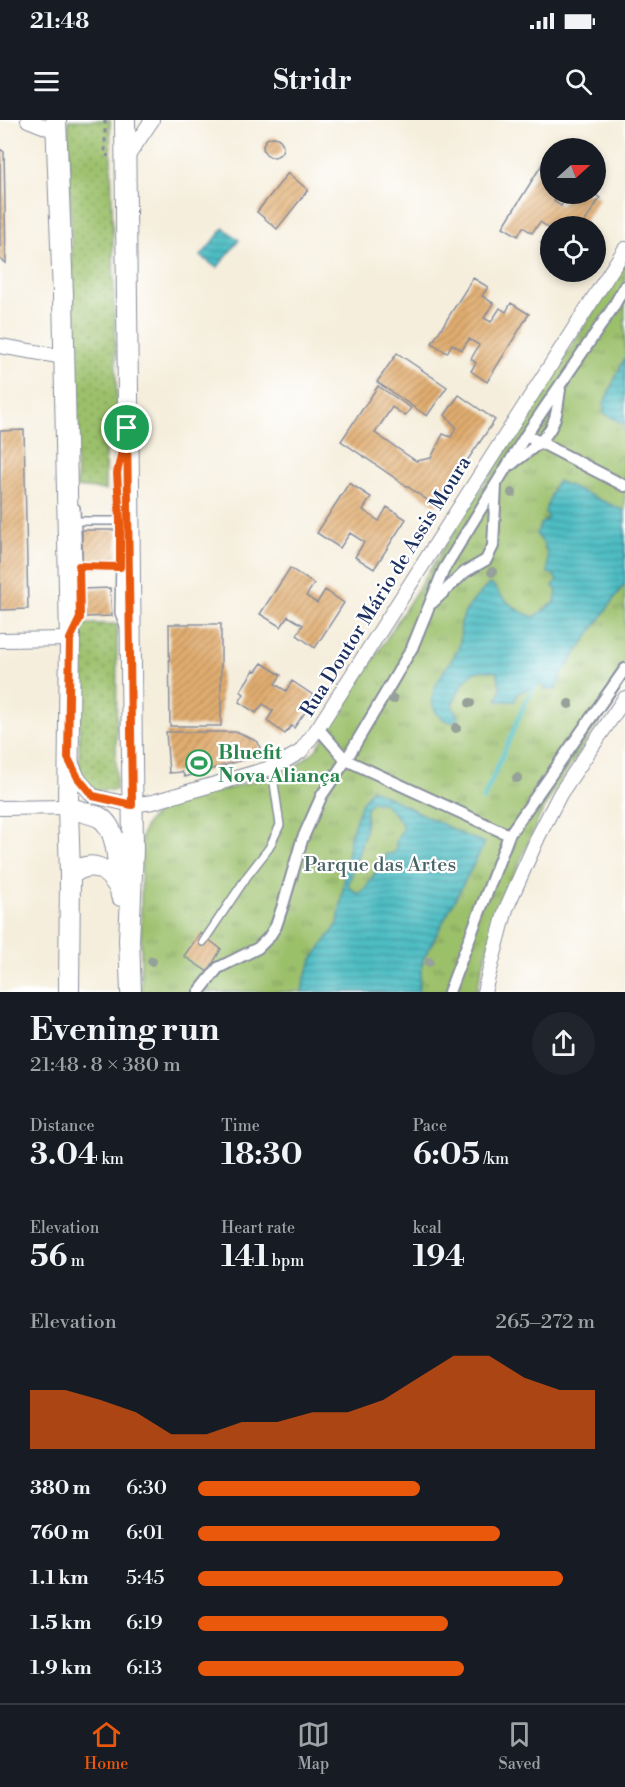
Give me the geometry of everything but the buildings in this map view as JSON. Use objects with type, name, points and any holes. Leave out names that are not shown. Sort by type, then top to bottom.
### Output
[{"type":"main road","points":[[125,120],[133,850],[129,940],[131,992]]},
{"type":"main road","points":[[57,126],[70,639],[69,992]]},
{"type":"main road","points":[[68,807],[100,818],[108,825],[115,843],[129,940]]},
{"type":"main road","points":[[70,875],[77,870],[95,867],[104,869],[120,889]]},
{"type":"street","points":[[27,120],[57,126]]},
{"type":"street","points":[[125,160],[152,120]]},
{"type":"street","name":"Rua Doutor Mário de Assis Moura","points":[[68,758],[78,778],[93,796],[132,805],[153,802],[274,767],[300,752],[318,728],[515,417],[625,249]]},
{"type":"street","points":[[200,992],[218,968],[258,948],[276,926],[302,840],[322,795],[346,760],[412,648],[444,569],[526,435],[625,286]]},
{"type":"street","points":[[0,346],[64,357]]},
{"type":"street","points":[[506,469],[539,442],[554,423],[561,384]]},
{"type":"street","points":[[526,435],[625,486]]},
{"type":"street","points":[[429,606],[465,572],[486,560],[493,546],[496,485]]},
{"type":"street","points":[[0,640],[70,639]]},
{"type":"street","points":[[449,992],[509,835],[625,669]]},
{"type":"street","points":[[484,992],[506,909],[539,835],[560,794],[625,698]]},
{"type":"street","points":[[318,728],[346,760],[509,835]]},
{"type":"street","points":[[0,808],[68,807]]},
{"type":"lane","points":[[120,533],[117,473],[127,428]]},
{"type":"lane","points":[[66,456],[78,522],[79,566],[80,618],[70,639]]},
{"type":"lane","points":[[78,522],[120,521]]},
{"type":"lane","points":[[120,544],[119,614],[130,645]]},
{"type":"lane","points":[[79,566],[120,567]]},
{"type":"lane","points":[[203,942],[269,848],[280,825],[273,776],[274,767]]},
{"type":"green space","points":[[68,120],[110,120],[117,414],[105,436],[105,490],[77,487]]},
{"type":"green space","name":"Parque das Artes","points":[[625,262],[625,680],[543,809],[496,916],[476,992],[141,992],[141,840],[147,824],[153,816],[166,807],[285,772],[316,750]]},
{"type":"green space","points":[[80,624],[117,624],[116,790],[79,790]]},
{"type":"water","points":[[224,228],[239,240],[217,268],[201,256]]},
{"type":"water","points":[[625,357],[625,425],[604,413],[604,403]]},
{"type":"water","points":[[558,481],[625,511],[625,583],[561,675],[556,690],[545,689],[541,684],[518,693],[515,701],[497,701],[501,688],[497,672],[479,671],[468,677],[452,704],[459,720],[452,722],[446,720],[435,710],[432,701],[433,692],[458,649],[462,621],[478,595],[489,584],[494,586],[511,605],[534,617],[555,603],[557,591],[553,586],[557,581],[553,574],[548,573],[547,552],[536,534],[541,524],[548,518],[545,512]]},
{"type":"water","points":[[372,789],[466,836],[485,843],[423,960],[418,992],[302,992],[313,958],[338,924],[350,837],[362,802]],"holes":[[[373,802],[383,802],[400,820],[403,829],[396,841],[396,850],[392,854],[386,854],[366,888],[358,894],[348,886],[365,832],[366,807]]]},
{"type":"waterway","points":[[483,800],[526,701],[537,683]]},
{"type":"place","name":"Bluefit Nova Aliança","points":[[199,763]]},
{"type":"route","points":[[127,428],[132,805],[93,796],[78,778],[68,758],[70,639],[80,618],[79,566],[120,567],[117,473],[127,428]]}]
